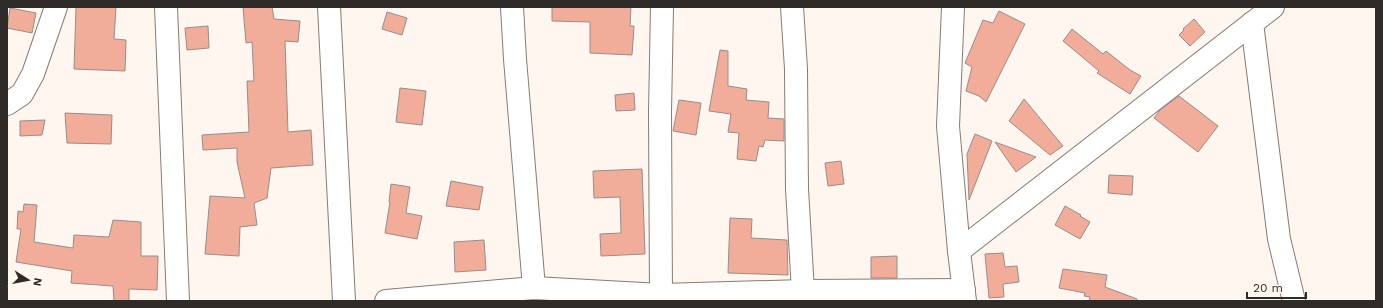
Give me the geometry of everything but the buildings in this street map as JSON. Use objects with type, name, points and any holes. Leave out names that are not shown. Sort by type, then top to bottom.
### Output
[{"type":"street","points":[[7,104],[22,94],[33,74],[56,7]]},
{"type":"street","points":[[166,7],[178,301]]},
{"type":"street","points":[[329,7],[344,301]]},
{"type":"street","points":[[512,7],[534,288]]},
{"type":"street","points":[[661,295],[660,112],[662,7]]},
{"type":"street","points":[[792,7],[796,69],[797,189],[802,291]]},
{"type":"street","points":[[386,301],[534,288],[661,295],[802,291],[965,295],[959,251],[948,126],[953,7]]},
{"type":"street","points":[[959,251],[1273,7]]},
{"type":"street","points":[[1252,23],[1279,239],[1294,301]]}]
